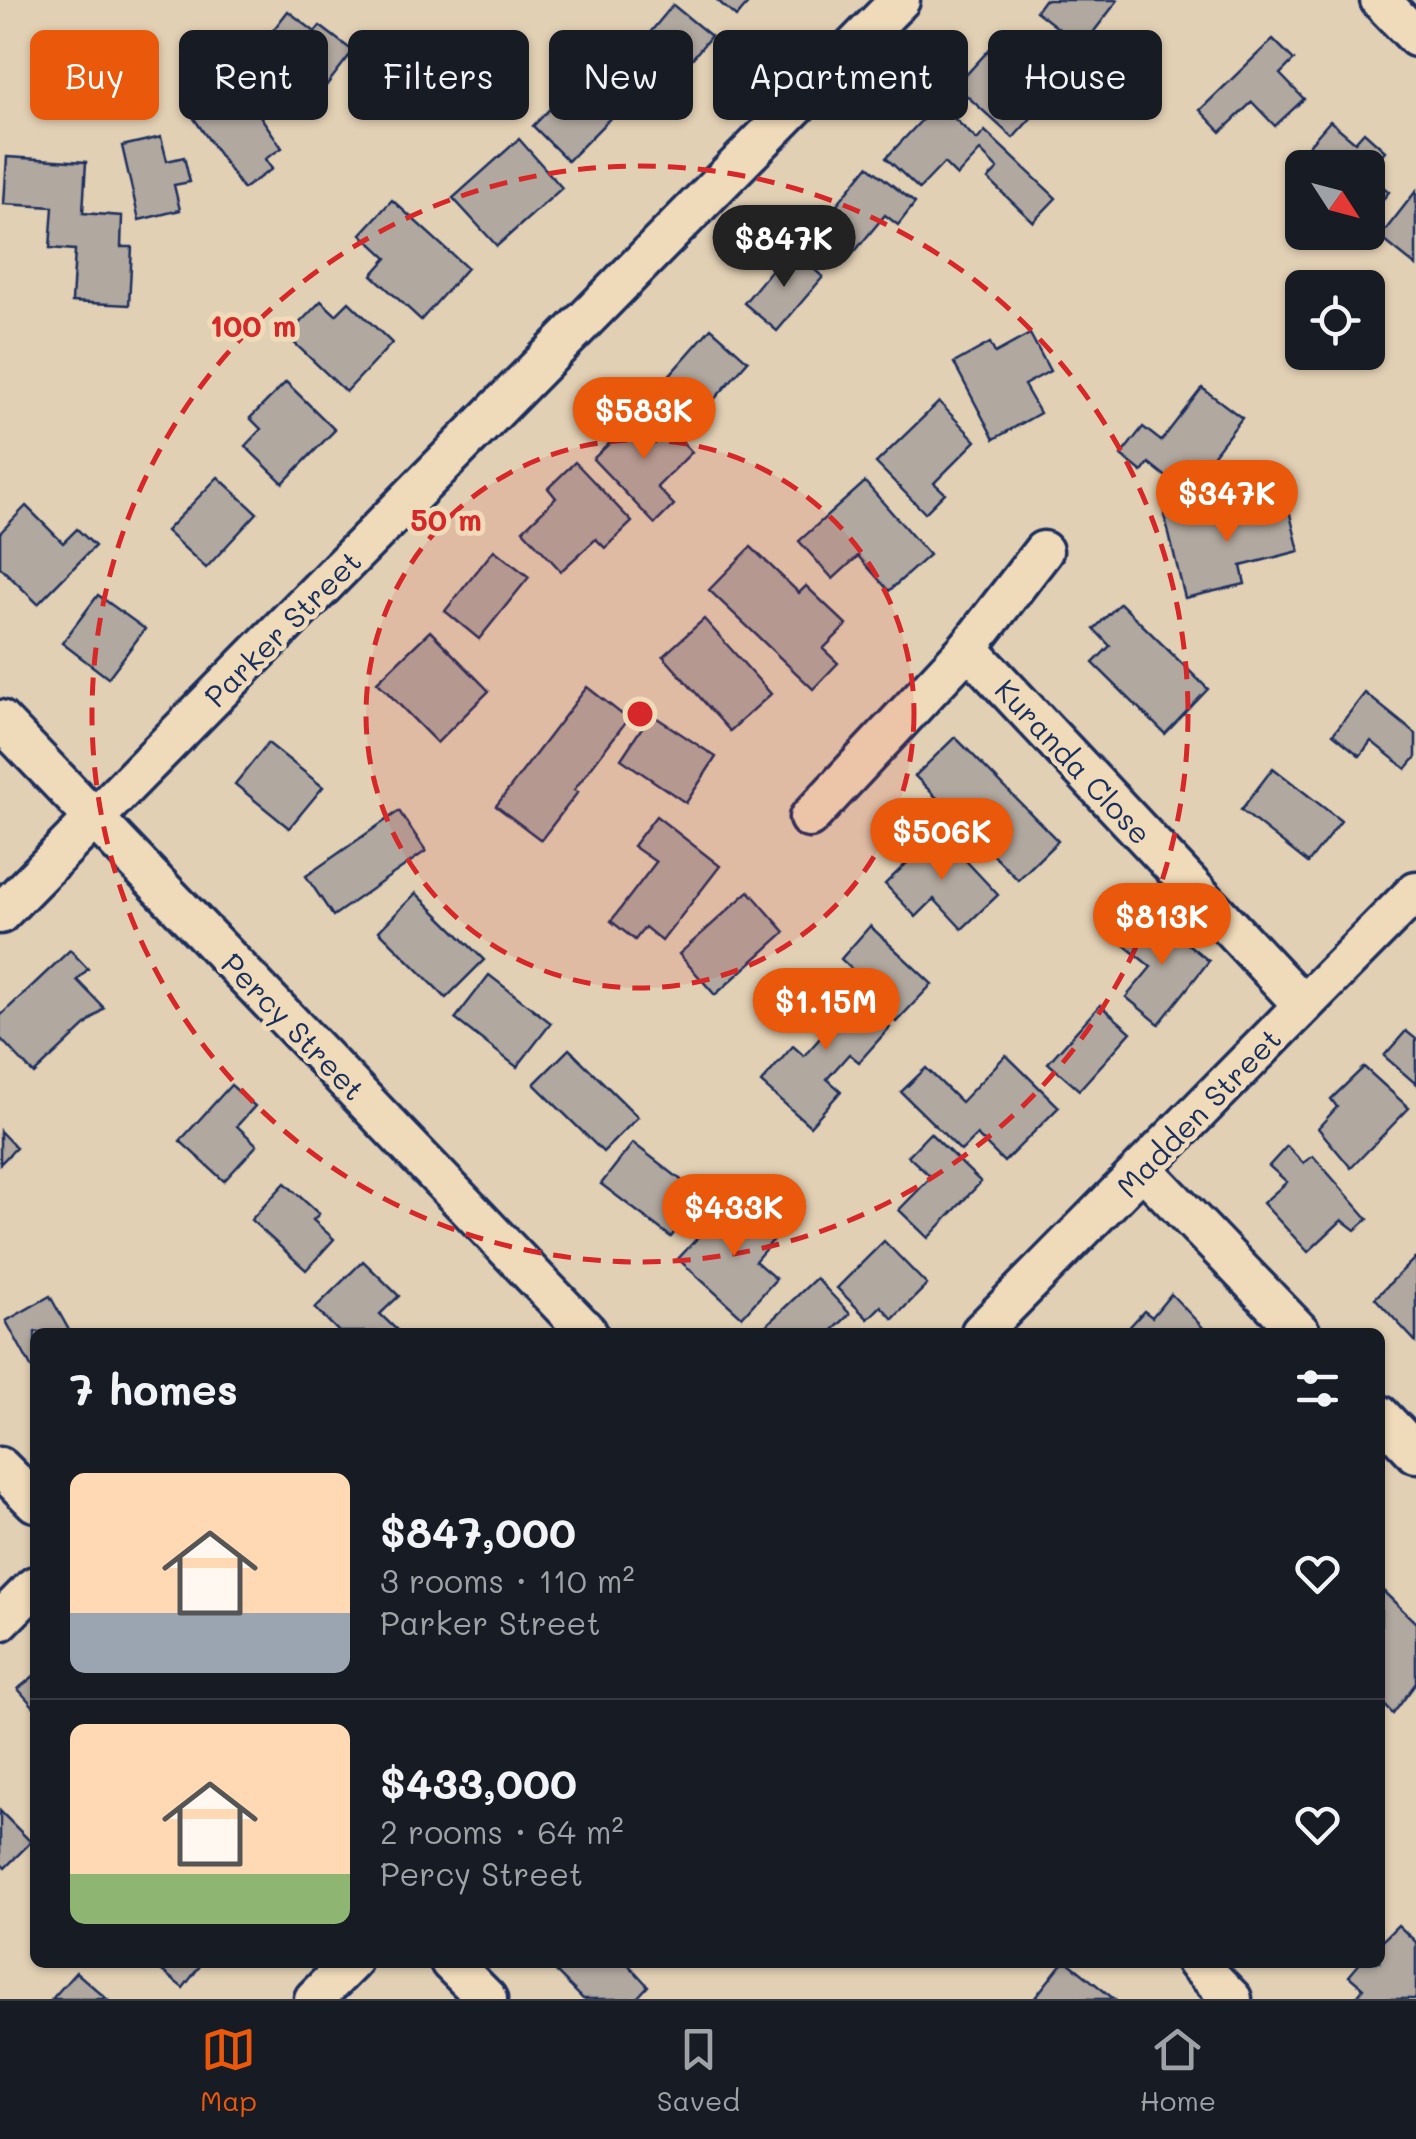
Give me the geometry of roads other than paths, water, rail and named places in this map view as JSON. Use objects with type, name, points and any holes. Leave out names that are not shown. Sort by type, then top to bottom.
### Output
[{"type":"street","name":"Parker Street","points":[[0,914],[900,0]]},
{"type":"street","points":[[1380,0],[1416,37]]},
{"type":"street","points":[[809,818],[968,648],[1043,552]]},
{"type":"street","name":"Kuranda Close","points":[[968,648],[1304,1005]]},
{"type":"street","name":"Percy Street","points":[[0,720],[583,1328]]},
{"type":"street","name":"Madden Street","points":[[984,1328],[1416,891]]},
{"type":"street","points":[[1144,1169],[1296,1328]]},
{"type":"street","points":[[1385,1420],[1416,1453]]},
{"type":"street","points":[[0,1467],[30,1497]]},
{"type":"street","points":[[0,1621],[30,1591]]},
{"type":"street","points":[[314,1999],[345,1968]]},
{"type":"street","points":[[456,1968],[487,1999]]},
{"type":"street","points":[[1202,1968],[1232,1999]]}]
